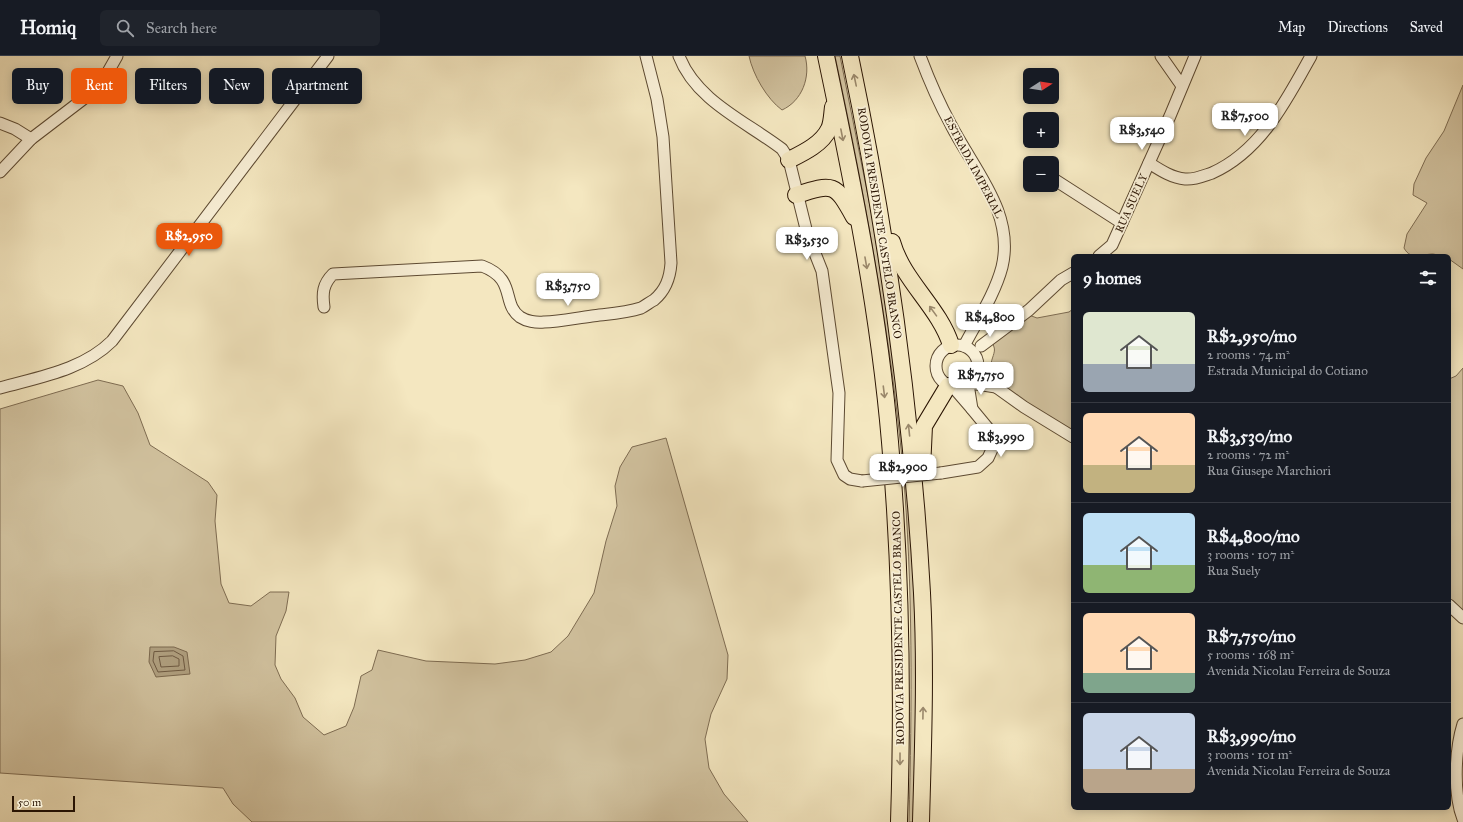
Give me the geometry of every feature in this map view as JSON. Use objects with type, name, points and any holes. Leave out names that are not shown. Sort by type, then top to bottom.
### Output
[{"type":"highway","name":"RODOVIA PRESIDENTE CASTELO BRANCO","points":[[826,56],[861,230],[881,363],[890,441],[896,520],[900,692],[899,822]]},
{"type":"highway","name":"RODOVIA PRESIDENTE CASTELO BRANCO","points":[[850,56],[886,249],[898,326],[912,455],[922,594],[924,687],[921,822]]},
{"type":"highway","points":[[788,160],[804,152],[826,134],[829,129],[835,98]]},
{"type":"highway","points":[[860,106],[894,249],[906,273],[947,331],[962,347]]},
{"type":"highway","points":[[796,195],[824,187],[834,188],[842,196],[861,230]]},
{"type":"highway","points":[[922,594],[924,550],[922,465],[924,426],[951,386]]},
{"type":"street","points":[[0,172],[32,139],[86,97],[104,79],[116,56]]},
{"type":"street","points":[[0,388],[62,371],[85,361],[102,351],[112,341],[328,56]]},
{"type":"street","points":[[324,307],[322,295],[325,282],[333,274],[482,266],[494,270],[504,281],[514,310],[520,317],[529,321],[543,322],[623,312],[641,307],[654,299],[665,288],[670,276],[671,263],[663,137],[657,99],[646,56]]},
{"type":"street","points":[[679,56],[689,75],[710,98],[782,149],[788,160],[807,233],[820,264],[825,289],[839,393],[837,460],[844,474],[850,479],[862,481],[941,473],[978,467],[988,458],[994,445],[991,432],[951,386],[938,377],[936,364],[940,352],[962,347],[981,346],[1029,310],[1061,280],[1071,273]]},
{"type":"street","name":"ESTRADA IMPERIAL","points":[[920,56],[951,126],[997,207],[1006,240],[1000,272],[962,347]]},
{"type":"street","points":[[1161,56],[1182,86]]},
{"type":"street","name":"RUA SUELY","points":[[1101,254],[1112,245],[1195,56]]},
{"type":"street","points":[[1149,163],[1175,177],[1192,180],[1227,166],[1256,142],[1276,115],[1311,56]]},
{"type":"street","points":[[0,123],[15,129],[32,139]]},
{"type":"street","points":[[1059,182],[1122,223]]},
{"type":"street","points":[[972,409],[969,384],[977,373],[981,346]]},
{"type":"street","points":[[962,347],[978,363],[996,387],[1071,437]]},
{"type":"street","points":[[951,386],[969,384],[996,387]]},
{"type":"street","points":[[1451,607],[1463,618]]},
{"type":"street","points":[[1463,724],[1460,735],[1456,788],[1463,819]]},
{"type":"shaded area","points":[[749,56],[805,56],[807,64],[806,80],[795,101],[782,110],[776,105],[757,79]]},
{"type":"shaded area","points":[[835,56],[840,56],[881,261],[909,469],[917,659],[915,822],[909,822],[911,645],[909,557],[898,417],[875,261]]},
{"type":"shaded area","points":[[1463,85],[1463,269],[1451,260],[1451,254],[1410,254],[1404,248],[1407,234],[1427,203],[1413,195],[1414,184],[1426,158],[1444,131]]},
{"type":"shaded area","points":[[1071,310],[1071,431],[1039,412],[1013,394],[1002,384],[995,375],[991,365],[994,349],[988,327],[988,323],[999,314],[1010,317],[1018,311],[1037,318]]},
{"type":"shaded area","points":[[1463,368],[1463,616],[1451,601],[1451,378],[1456,376]]},
{"type":"shaded area","points":[[98,380],[123,386],[138,413],[150,445],[208,482],[217,495],[215,521],[221,584],[229,603],[251,606],[270,592],[289,592],[286,611],[276,636],[275,665],[281,679],[295,698],[303,717],[324,735],[346,726],[354,707],[361,676],[372,670],[378,650],[426,661],[495,664],[525,660],[551,652],[568,636],[594,593],[606,541],[617,506],[615,486],[620,467],[632,447],[666,438],[728,655],[727,679],[711,714],[705,739],[709,768],[724,794],[748,822],[252,822],[233,804],[223,788],[0,773],[0,409]]},
{"type":"water","points":[[150,647],[174,647],[187,652],[190,674],[156,677],[149,662]]}]
